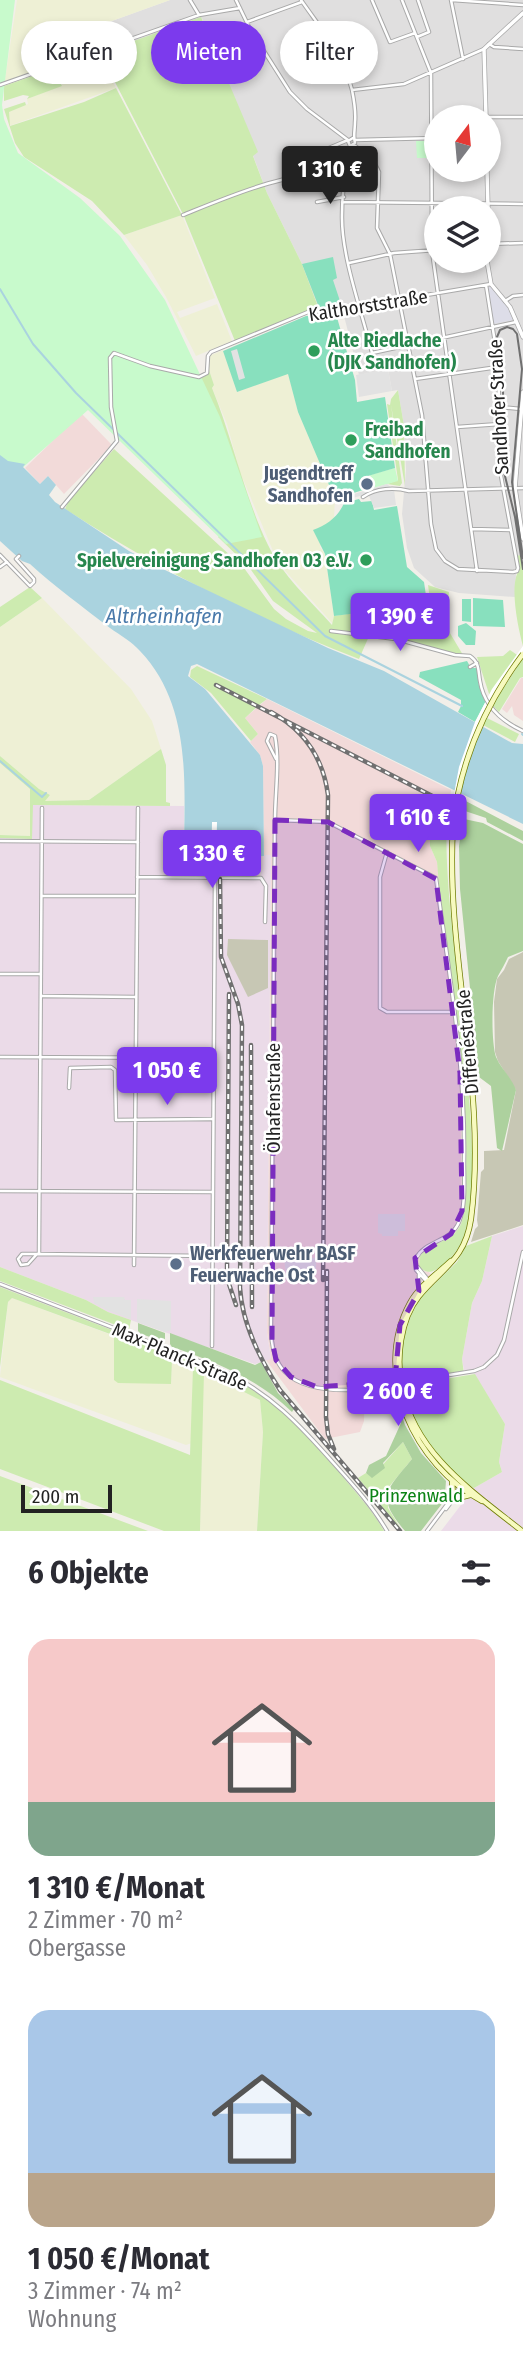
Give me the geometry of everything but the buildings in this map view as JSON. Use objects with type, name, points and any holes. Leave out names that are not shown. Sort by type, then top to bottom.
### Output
[{"type":"main road","name":"Diffenéstraße","points":[[399,1383],[405,1326],[414,1303],[429,1282],[446,1271],[457,1256],[470,1223],[474,1154],[471,1085],[453,902],[453,826],[459,786],[471,745],[492,698],[523,654]]},
{"type":"main road","name":"Diffenéstraße","points":[[457,1256],[419,1291],[408,1306],[400,1325],[396,1368],[402,1396],[421,1446],[452,1480],[522,1531]]},
{"type":"main road","points":[[396,1368],[387,1385],[402,1396],[410,1383]]},
{"type":"main road","name":"Diffenéstraße","points":[[402,1396],[426,1444],[471,1495],[488,1504]]},
{"type":"main road","points":[[452,1480],[454,1497],[471,1495]]},
{"type":"street","points":[[190,0],[199,15]]},
{"type":"street","points":[[236,0],[246,21]]},
{"type":"street","points":[[372,0],[390,42],[429,32],[418,0]]},
{"type":"street","points":[[402,0],[430,73],[431,105]]},
{"type":"street","points":[[463,60],[452,0],[523,5]]},
{"type":"street","points":[[250,21],[301,1],[339,54],[352,90],[355,123],[352,159],[346,173],[342,225],[372,353],[516,322]]},
{"type":"street","points":[[0,85],[199,15],[240,8]]},
{"type":"street","points":[[352,90],[400,85],[463,60],[484,49],[523,13]]},
{"type":"street","points":[[489,44],[494,47],[523,49]]},
{"type":"street","points":[[484,49],[486,105]]},
{"type":"street","points":[[266,53],[290,92],[307,109],[348,139],[348,144],[377,165],[377,228],[390,254],[422,415],[433,541],[440,556],[452,567],[477,571],[436,273]]},
{"type":"street","points":[[501,117],[523,117]]},
{"type":"street","points":[[317,153],[348,139],[424,138]]},
{"type":"street","points":[[183,215],[292,177],[312,172],[346,173]]},
{"type":"street","points":[[317,202],[343,199],[424,203]]},
{"type":"street","points":[[501,205],[523,204]]},
{"type":"street","points":[[501,244],[523,243]]},
{"type":"street","points":[[349,263],[390,254],[424,252]]},
{"type":"street","name":"Sandhofer Straße","points":[[477,571],[513,572],[518,568],[501,477],[498,367],[488,273]]},
{"type":"street","points":[[488,284],[505,301],[523,337]]},
{"type":"street","name":"Kalthorststraße","points":[[62,507],[114,446],[117,438],[111,407],[110,358],[114,353],[150,366],[199,377],[206,373],[211,352],[308,312],[360,307],[488,284]]},
{"type":"street","points":[[505,301],[513,296],[523,295]]},
{"type":"street","points":[[415,379],[498,367]]},
{"type":"street","points":[[523,392],[515,488],[523,488]]},
{"type":"street","points":[[500,407],[522,409]]},
{"type":"street","points":[[457,427],[500,424]]},
{"type":"street","points":[[363,497],[391,488],[409,491],[504,488]]},
{"type":"street","name":"Sandhofer Straße","points":[[504,488],[515,488],[523,539]]},
{"type":"street","points":[[471,529],[511,530]]},
{"type":"street","points":[[0,555],[30,586],[34,579],[16,559],[19,556]]},
{"type":"street","points":[[0,567],[7,562]]},
{"type":"street","points":[[331,631],[396,639],[455,655],[470,656],[477,663],[481,685],[493,712],[523,731]]},
{"type":"street","points":[[470,667],[477,663]]},
{"type":"street","name":"Ölhafenstraße","points":[[276,759],[266,738],[270,734],[275,736],[276,740],[276,759],[275,820],[272,1340],[276,1360],[291,1377],[309,1385],[341,1389],[399,1383]]},
{"type":"street","points":[[42,808],[38,1254],[28,1264],[20,1265],[18,1262],[22,1254],[38,1254],[134,1255],[211,1256]]},
{"type":"street","points":[[134,1265],[138,808]]},
{"type":"street","points":[[275,820],[328,822],[436,878],[454,1012],[463,1108],[462,1211],[451,1234],[420,1251],[416,1258],[416,1265],[429,1282]]},
{"type":"street","points":[[0,841],[138,842]]},
{"type":"street","points":[[387,852],[380,877],[380,1008],[387,1012],[454,1012]]},
{"type":"street","points":[[137,877],[258,877],[263,879],[266,886],[265,922]]},
{"type":"street","points":[[212,1346],[215,878]]},
{"type":"street","points":[[42,896],[137,897]]},
{"type":"street","points":[[0,974],[41,974]]},
{"type":"street","points":[[41,996],[136,997]]},
{"type":"street","points":[[0,1056],[213,1058]]},
{"type":"street","points":[[69,1088],[70,1068],[114,1068],[115,1117],[120,1121],[213,1119]]},
{"type":"street","points":[[0,1191],[212,1192]]},
{"type":"street","points":[[399,1383],[474,1371],[485,1367],[497,1355],[504,1340],[523,1252]]},
{"type":"street","points":[[421,1274],[438,1272]]},
{"type":"street","points":[[419,1291],[421,1274]]},
{"type":"street","name":"Max-Planck-Straße","points":[[0,1284],[217,1368],[247,1383],[297,1421],[372,1507],[387,1531]]},
{"type":"street","points":[[399,1383],[425,1378]]},
{"type":"street","points":[[427,1531],[462,1486]]},
{"type":"highlighted area","points":[[275,820],[328,822],[436,879],[460,1073],[462,1211],[451,1234],[415,1258],[419,1291],[400,1325],[396,1369],[387,1382],[317,1387],[291,1377],[276,1360],[272,1340]]},
{"type":"shaded area","points":[[17,0],[170,0],[112,21],[21,21],[21,80],[4,86]]},
{"type":"shaded area","points":[[170,0],[523,0],[523,566],[521,555],[516,574],[515,597],[459,593],[435,587],[414,568],[407,548],[402,514],[406,470],[404,426],[398,390],[392,391],[388,369],[359,375],[343,312],[320,312],[302,264],[267,193],[227,84],[266,84],[266,21],[203,21],[202,18],[193,21],[151,21],[151,36],[137,40],[137,21],[112,21]]},
{"type":"shaded area","points":[[114,84],[116,88],[9,126],[8,112],[28,104],[27,99],[62,85]]},
{"type":"shaded area","points":[[182,215],[215,298],[177,312],[180,318],[217,304],[232,341],[196,356],[147,265],[124,235]]},
{"type":"shaded area","points":[[491,286],[509,308],[513,320],[493,324],[488,287]]},
{"type":"shaded area","points":[[237,349],[245,378],[239,380],[231,351]]},
{"type":"shaded area","points":[[223,350],[237,392],[288,373],[298,412],[335,499],[334,518],[320,547],[325,554],[333,624],[278,563],[240,472],[227,424],[212,388],[214,385],[209,370],[209,356]]},
{"type":"shaded area","points":[[388,369],[392,391],[359,397],[356,375]]},
{"type":"shaded area","points":[[81,413],[112,445],[64,494],[48,476],[40,484],[25,468]]},
{"type":"shaded area","points":[[387,484],[394,490],[396,505],[374,508],[369,496],[345,500],[344,497]]},
{"type":"shaded area","points":[[42,598],[131,689],[152,721],[161,749],[89,800],[44,801],[50,795],[0,756],[0,627]]},
{"type":"shaded area","points":[[521,678],[523,721],[514,715],[512,706],[507,713],[502,709]]},
{"type":"shaded area","points":[[267,699],[451,790],[447,819],[443,819],[438,825],[430,846],[437,862],[463,1084],[466,1159],[463,1216],[453,1235],[424,1251],[423,1271],[429,1272],[436,1282],[411,1314],[401,1358],[384,1378],[365,1381],[364,1421],[360,1432],[325,1439],[266,1360],[271,1358],[267,1333],[271,856],[264,856],[263,766],[260,755],[250,742],[258,734],[245,718]]},
{"type":"shaded area","points":[[0,763],[30,789],[30,836],[0,835]]},
{"type":"shaded area","points":[[32,805],[184,806],[184,856],[271,855],[267,1333],[271,1359],[255,1364],[108,1312],[86,1300],[0,1267],[0,838],[32,839]]},
{"type":"shaded area","points":[[228,939],[268,940],[268,988],[248,997],[227,955]]},
{"type":"shaded area","points":[[523,952],[523,1225],[471,1242],[478,1226],[484,1151],[504,1150],[516,1090],[495,1052],[494,1002],[497,979],[509,959]]},
{"type":"shaded area","points":[[378,1214],[405,1214],[405,1231],[398,1231],[398,1236],[382,1236],[378,1233]]},
{"type":"shaded area","points":[[523,1226],[523,1531],[441,1531],[474,1488],[502,1472],[499,1462],[505,1424],[472,1370],[464,1370],[462,1359],[472,1303],[482,1281],[492,1236]]},
{"type":"shaded area","points":[[284,1258],[316,1258],[316,1275],[286,1274]]},
{"type":"shaded area","points":[[93,1297],[124,1297],[125,1300],[131,1300],[131,1319],[94,1303]]},
{"type":"shaded area","points":[[12,1298],[114,1338],[114,1380],[171,1384],[172,1361],[193,1366],[192,1443],[186,1445],[0,1377],[8,1302]]},
{"type":"shaded area","points":[[137,1299],[171,1301],[171,1330],[165,1332],[137,1322]]},
{"type":"shaded area","points":[[203,1372],[260,1400],[263,1432],[257,1531],[200,1531]]},
{"type":"green space","points":[[0,0],[15,0],[2,105],[4,119],[18,153],[80,198],[120,236],[165,300],[220,417],[262,537],[226,544],[88,410],[21,469],[0,457]]},
{"type":"green space","points":[[151,35],[151,84],[229,84],[258,152],[253,156],[267,193],[302,264],[320,312],[308,311],[235,341],[183,214],[116,84],[137,84],[137,40]]},
{"type":"green space","points":[[21,80],[21,84],[62,86],[27,99],[29,96],[23,95],[4,101],[4,86]]},
{"type":"green space","points":[[116,88],[182,215],[124,235],[92,201],[24,157],[15,143],[4,109],[25,102],[26,105],[9,112],[10,126],[84,102]]},
{"type":"green space","points":[[416,141],[424,141],[424,158],[417,158]]},
{"type":"green space","points":[[333,257],[337,278],[333,280],[342,307],[320,310],[302,264]]},
{"type":"green space","points":[[336,314],[355,380],[357,402],[385,397],[395,468],[361,478],[363,490],[335,499],[298,412],[288,374],[237,392],[223,351],[306,316]]},
{"type":"green space","points":[[209,370],[214,385],[212,388],[260,526],[274,556],[297,587],[332,625],[334,616],[368,611],[371,627],[442,619],[432,614],[428,585],[449,592],[447,619],[444,623],[463,655],[370,634],[359,659],[208,592],[65,509],[69,500],[114,449],[244,568],[274,609],[286,619],[317,633],[273,601],[249,567],[218,537],[223,532],[200,378]]},
{"type":"green space","points":[[398,390],[404,426],[405,486],[391,405],[402,483],[400,486],[387,484],[398,480],[387,404],[390,405]]},
{"type":"green space","points":[[395,468],[398,481],[373,488],[370,475]]},
{"type":"green space","name":"Spielvereinigung Sandhofen 03 e.V.","points":[[359,499],[361,502],[372,501],[374,510],[397,506],[407,567],[424,582],[429,616],[376,623],[374,611],[334,616],[325,554],[313,530],[332,520],[344,503]]},
{"type":"green space","points":[[521,555],[523,646],[515,596],[519,570],[516,556]]},
{"type":"green space","points":[[30,587],[42,598],[0,627],[0,607]]},
{"type":"green space","points":[[473,598],[503,600],[505,627],[473,626]]},
{"type":"green space","points":[[462,599],[471,599],[471,622],[462,621]]},
{"type":"green space","points":[[466,623],[476,631],[475,645],[466,645],[458,636],[458,626]]},
{"type":"green space","points":[[510,650],[523,659],[523,677],[499,712],[493,706],[477,657],[503,656]]},
{"type":"green space","points":[[467,661],[471,668],[477,668],[479,686],[486,701],[475,722],[458,712],[461,700],[419,677],[420,672]]},
{"type":"green space","points":[[197,666],[267,699],[259,705],[217,685],[258,706],[245,718],[258,734],[251,741],[211,693],[190,677],[191,670]]},
{"type":"green space","points":[[487,718],[519,734],[515,742],[483,725]]},
{"type":"green space","points":[[161,749],[166,765],[166,802],[170,803],[170,806],[33,805],[32,839],[0,838],[0,835],[30,836],[30,789],[0,763],[0,756],[50,795],[45,801],[89,800]]},
{"type":"green space","points":[[460,798],[523,831],[523,841],[487,822],[486,818],[459,809]]},
{"type":"green space","points":[[443,819],[447,819],[449,892],[468,1089],[472,1188],[465,1233],[460,1244],[446,1262],[429,1272],[419,1266],[420,1256],[457,1230],[463,1218],[465,1198],[464,1093],[437,862],[430,846],[430,838],[436,833]]},
{"type":"green space","points":[[457,820],[483,823],[523,844],[523,951],[508,957],[498,976],[492,1016],[496,1057],[516,1090],[502,1151],[497,1148],[491,1086],[479,1077],[460,889],[461,832],[456,830]]},
{"type":"green space","points":[[492,1236],[482,1281],[472,1303],[462,1359],[464,1374],[401,1381],[403,1339],[413,1310],[421,1297],[457,1262],[466,1246]]},
{"type":"green space","points":[[0,1267],[131,1320],[129,1330],[0,1281]]},
{"type":"green space","points":[[0,1287],[238,1380],[270,1402],[311,1441],[362,1500],[384,1531],[257,1531],[263,1432],[260,1400],[204,1372],[200,1531],[164,1531],[0,1469],[0,1380],[190,1455],[193,1367],[172,1361],[171,1384],[118,1383],[114,1380],[114,1338],[110,1334],[12,1298],[8,1302],[0,1367]]},
{"type":"green space","points":[[138,1323],[165,1333],[165,1342],[141,1334],[138,1331]]},
{"type":"green space","points":[[170,1333],[255,1365],[261,1362],[278,1393],[294,1409],[292,1412],[265,1390],[236,1373],[172,1347]]},
{"type":"green space","points":[[475,1374],[505,1424],[499,1462],[502,1472],[474,1488],[452,1470],[426,1440],[409,1407],[408,1394],[414,1384]]},
{"type":"green space","name":"Prinzenwald","points":[[389,1391],[396,1399],[405,1425],[421,1453],[446,1481],[445,1494],[448,1496],[421,1531],[405,1531],[387,1501],[391,1486],[412,1459],[403,1442],[383,1463],[385,1468],[372,1478],[366,1473],[369,1465],[386,1456],[401,1423],[384,1398],[365,1393]]},
{"type":"green space","points":[[403,1442],[412,1459],[388,1488],[388,1508],[401,1529],[358,1478],[366,1473],[372,1477]]},
{"type":"green space","points":[[0,1476],[148,1531],[0,1531]]},
{"type":"water","name":"Altrheinhafen","points":[[0,455],[8,461],[25,464],[23,467],[40,484],[48,476],[56,485],[49,495],[55,502],[129,551],[328,648],[384,671],[512,743],[523,744],[523,824],[197,664],[191,666],[188,676],[205,689],[260,755],[263,766],[264,856],[184,857],[182,748],[169,697],[157,673],[137,648],[30,564],[22,561],[0,541]]},
{"type":"pier","points":[[523,646],[523,658],[490,709],[471,753],[456,827],[448,826],[459,767],[475,722],[492,689]]},
{"type":"pier","points":[[212,822],[217,822],[216,870],[211,870]]},
{"type":"waterway","points":[[0,289],[33,344],[76,393],[325,636],[462,706]]},
{"type":"waterway","points":[[0,761],[42,797],[46,793]]},
{"type":"tram line","points":[[523,558],[512,482],[522,369],[517,334],[507,327],[500,330],[497,337],[503,388],[504,472],[515,517],[523,569]]},
{"type":"railway","points":[[216,685],[444,802]]},
{"type":"railway","points":[[271,712],[293,727],[310,746],[322,769],[328,795],[323,1280]]},
{"type":"railway","points":[[220,879],[221,957],[238,1004],[242,1025],[240,1288],[244,1315],[266,1367],[280,1390],[400,1531]]},
{"type":"railway","points":[[229,994],[227,1269],[236,1305]]},
{"type":"railway","points":[[251,1045],[252,1307]]},
{"type":"railway","points":[[327,1271],[326,1417],[328,1434],[334,1449]]},
{"type":"place","name":"Alte Riedlache (DJK Sandhofen)","points":[[314,351]]},
{"type":"place","name":"Freibad Sandhofen","points":[[351,440]]},
{"type":"place","name":"Jugendtreff Sandhofen","points":[[367,484]]},
{"type":"place","name":"Spielvereinigung Sandhofen 03 e.V.","points":[[366,560]]},
{"type":"place","name":"Werkfeuerwehr BASF Feuerwache Ost","points":[[176,1264]]}]
